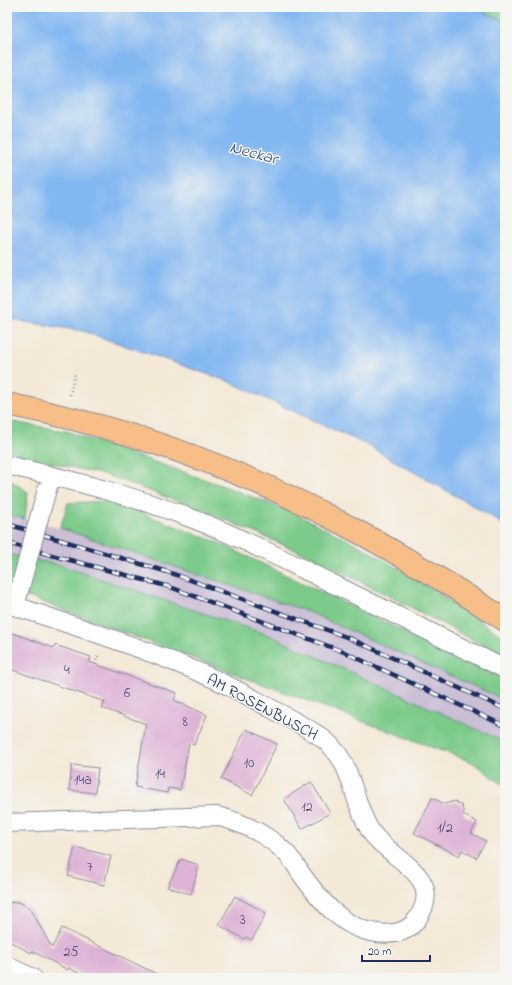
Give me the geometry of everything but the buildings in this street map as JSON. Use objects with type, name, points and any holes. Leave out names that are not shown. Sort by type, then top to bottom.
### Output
[{"type":"main road","points":[[7,404],[50,413],[164,446],[255,482],[328,516],[390,550],[505,620]]},
{"type":"street","points":[[7,465],[103,488],[206,524],[366,600],[505,669]]},
{"type":"street","points":[[11,605],[24,573],[51,476]]},
{"type":"street","name":"AM ROSENBUSCH","points":[[7,823],[211,816],[231,820],[253,828],[281,848],[320,899],[336,915],[348,923],[374,933],[402,932],[409,928],[414,924],[422,912],[426,897],[424,884],[416,872],[384,847],[369,830],[362,814],[353,784],[342,759],[328,742],[255,700],[204,674],[149,652],[11,605]]},
{"type":"street","points":[[7,966],[33,978]]},
{"type":"path","points":[[70,395],[75,373]]},
{"type":"path","points":[[91,664],[94,666],[99,654]]},
{"type":"shaded area","points":[[7,515],[60,528],[306,611],[505,700],[505,742],[271,636],[59,565],[7,554]]},
{"type":"green space","points":[[471,7],[505,7],[505,21]]},
{"type":"green space","points":[[7,421],[66,431],[226,487],[292,512],[358,545],[415,578],[505,638],[505,657],[403,603],[307,555],[212,514],[106,475],[7,453]]},
{"type":"green space","points":[[7,478],[28,492],[25,519],[7,515]]},
{"type":"green space","points":[[110,501],[219,543],[505,680],[505,700],[306,611],[60,528],[68,503]]},
{"type":"green space","points":[[7,554],[59,565],[271,636],[505,742],[505,786],[472,762],[7,589]]},
{"type":"water","name":"Neckar","points":[[7,7],[471,7],[505,21],[505,526],[489,515],[367,445],[230,382],[83,331],[7,319]]},
{"type":"railway","points":[[7,524],[171,573],[349,638],[505,709]]},
{"type":"railway","points":[[7,543],[170,587],[344,652],[505,726]]}]
